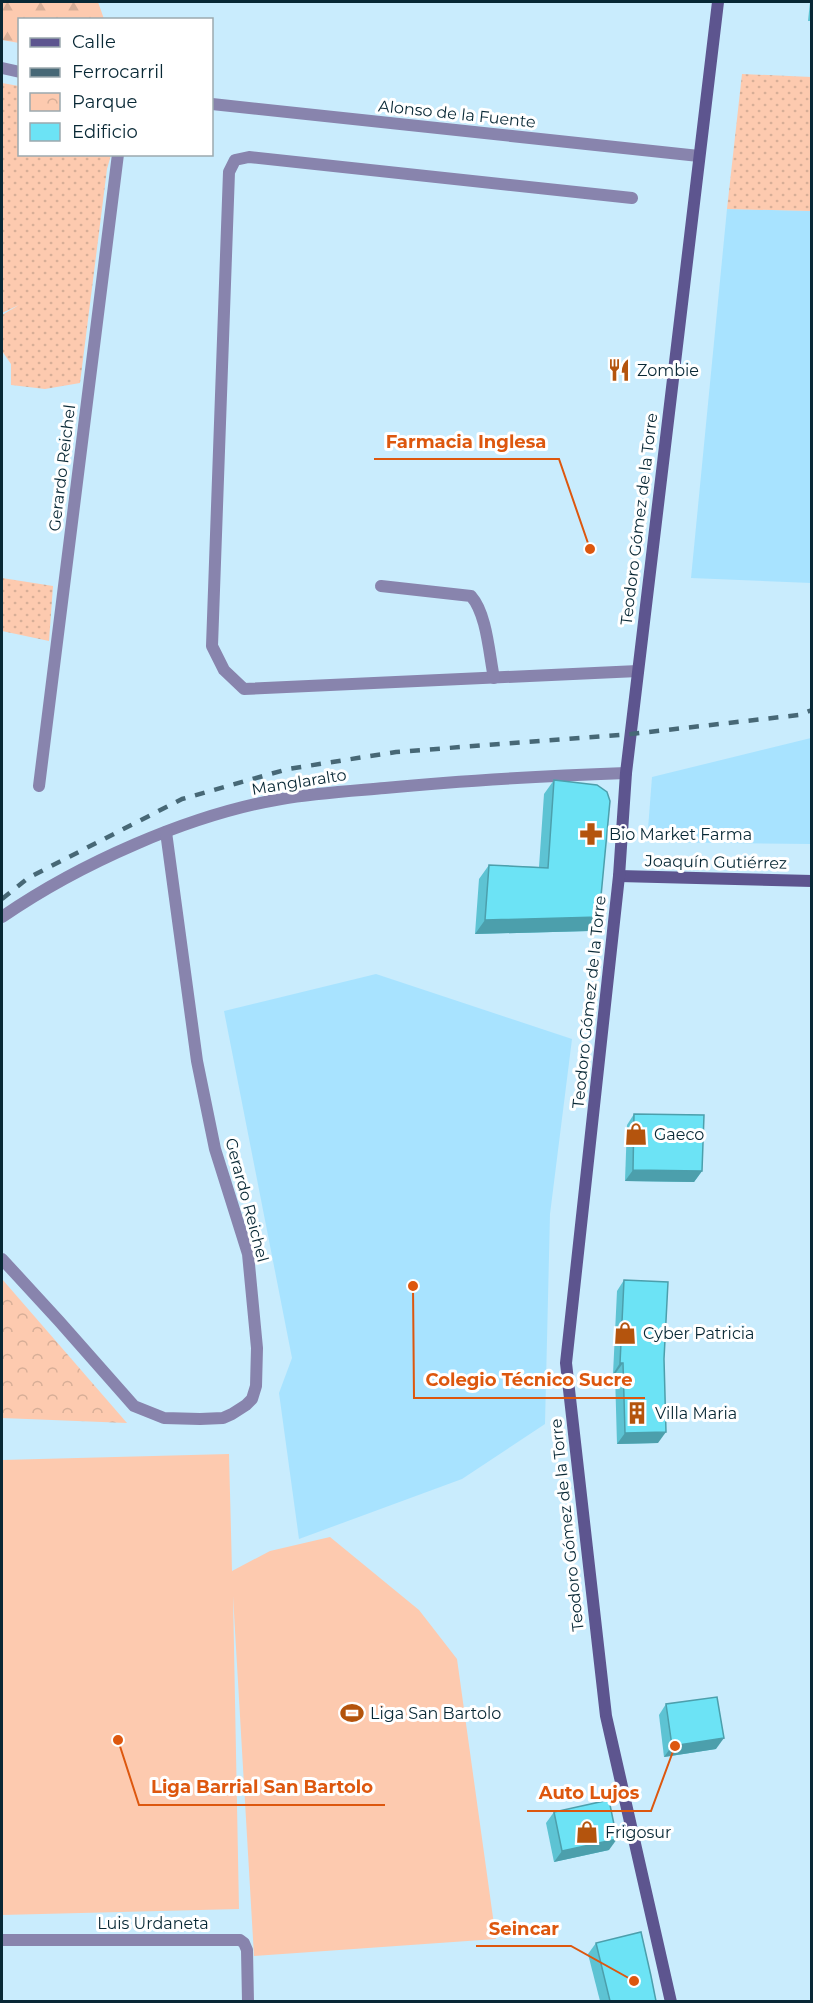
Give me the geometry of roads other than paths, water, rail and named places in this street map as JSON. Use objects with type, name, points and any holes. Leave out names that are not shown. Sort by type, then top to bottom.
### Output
[{"type":"street","name":"Teodoro Gómez de la Torre","points":[[671,2001],[606,1716],[566,1363],[619,876],[626,772],[718,2]]},
{"type":"street","points":[[2,68],[18,72]]},
{"type":"street","name":"Alonso de la Fuente","points":[[213,104],[699,156]]},
{"type":"street","name":"Gerardo Reichel","points":[[39,786],[118,156]]},
{"type":"street","points":[[632,198],[249,157],[235,160],[229,172],[212,646],[224,670],[244,689],[638,671]]},
{"type":"street","points":[[381,586],[471,596],[477,603],[481,614],[494,678]]},
{"type":"street","name":"Manglaralto","points":[[2,917],[21,903],[125,849],[166,832],[254,805],[307,795],[473,780],[626,772]]},
{"type":"street","name":"Gerardo Reichel","points":[[2,1259],[134,1406],[164,1418],[223,1418],[252,1399],[256,1386],[257,1348],[248,1254],[215,1149],[197,1061],[166,832]]},
{"type":"street","name":"Joaquín Gutiérrez","points":[[619,876],[812,881]]},
{"type":"street","name":"Luis Urdaneta","points":[[2,1940],[240,1940],[247,1950],[248,2001]]},
{"type":"railway","points":[[2,899],[28,878],[182,799],[288,769],[396,752],[631,734],[799,715],[812,710]]},
{"type":"place","name":"Zombie","points":[[619,370]]},
{"type":"place","name":"Farmacia Inglesa","points":[[590,549]]},
{"type":"place","name":"Bio Market Farma","points":[[591,834]]},
{"type":"place","name":"Gaeco","points":[[636,1134]]},
{"type":"place","name":"Colegio Técnico Sucre","points":[[413,1286]]},
{"type":"place","name":"Cyber Patricia","points":[[625,1333]]},
{"type":"place","name":"Villa Maria","points":[[637,1413]]},
{"type":"place","name":"Liga San Bartolo","points":[[352,1713]]},
{"type":"place","name":"Liga Barrial San Bartolo","points":[[118,1740]]},
{"type":"place","name":"Auto Lujos","points":[[675,1746]]},
{"type":"place","name":"Frigosur","points":[[587,1832]]},
{"type":"place","name":"Seincar","points":[[634,1981]]}]
